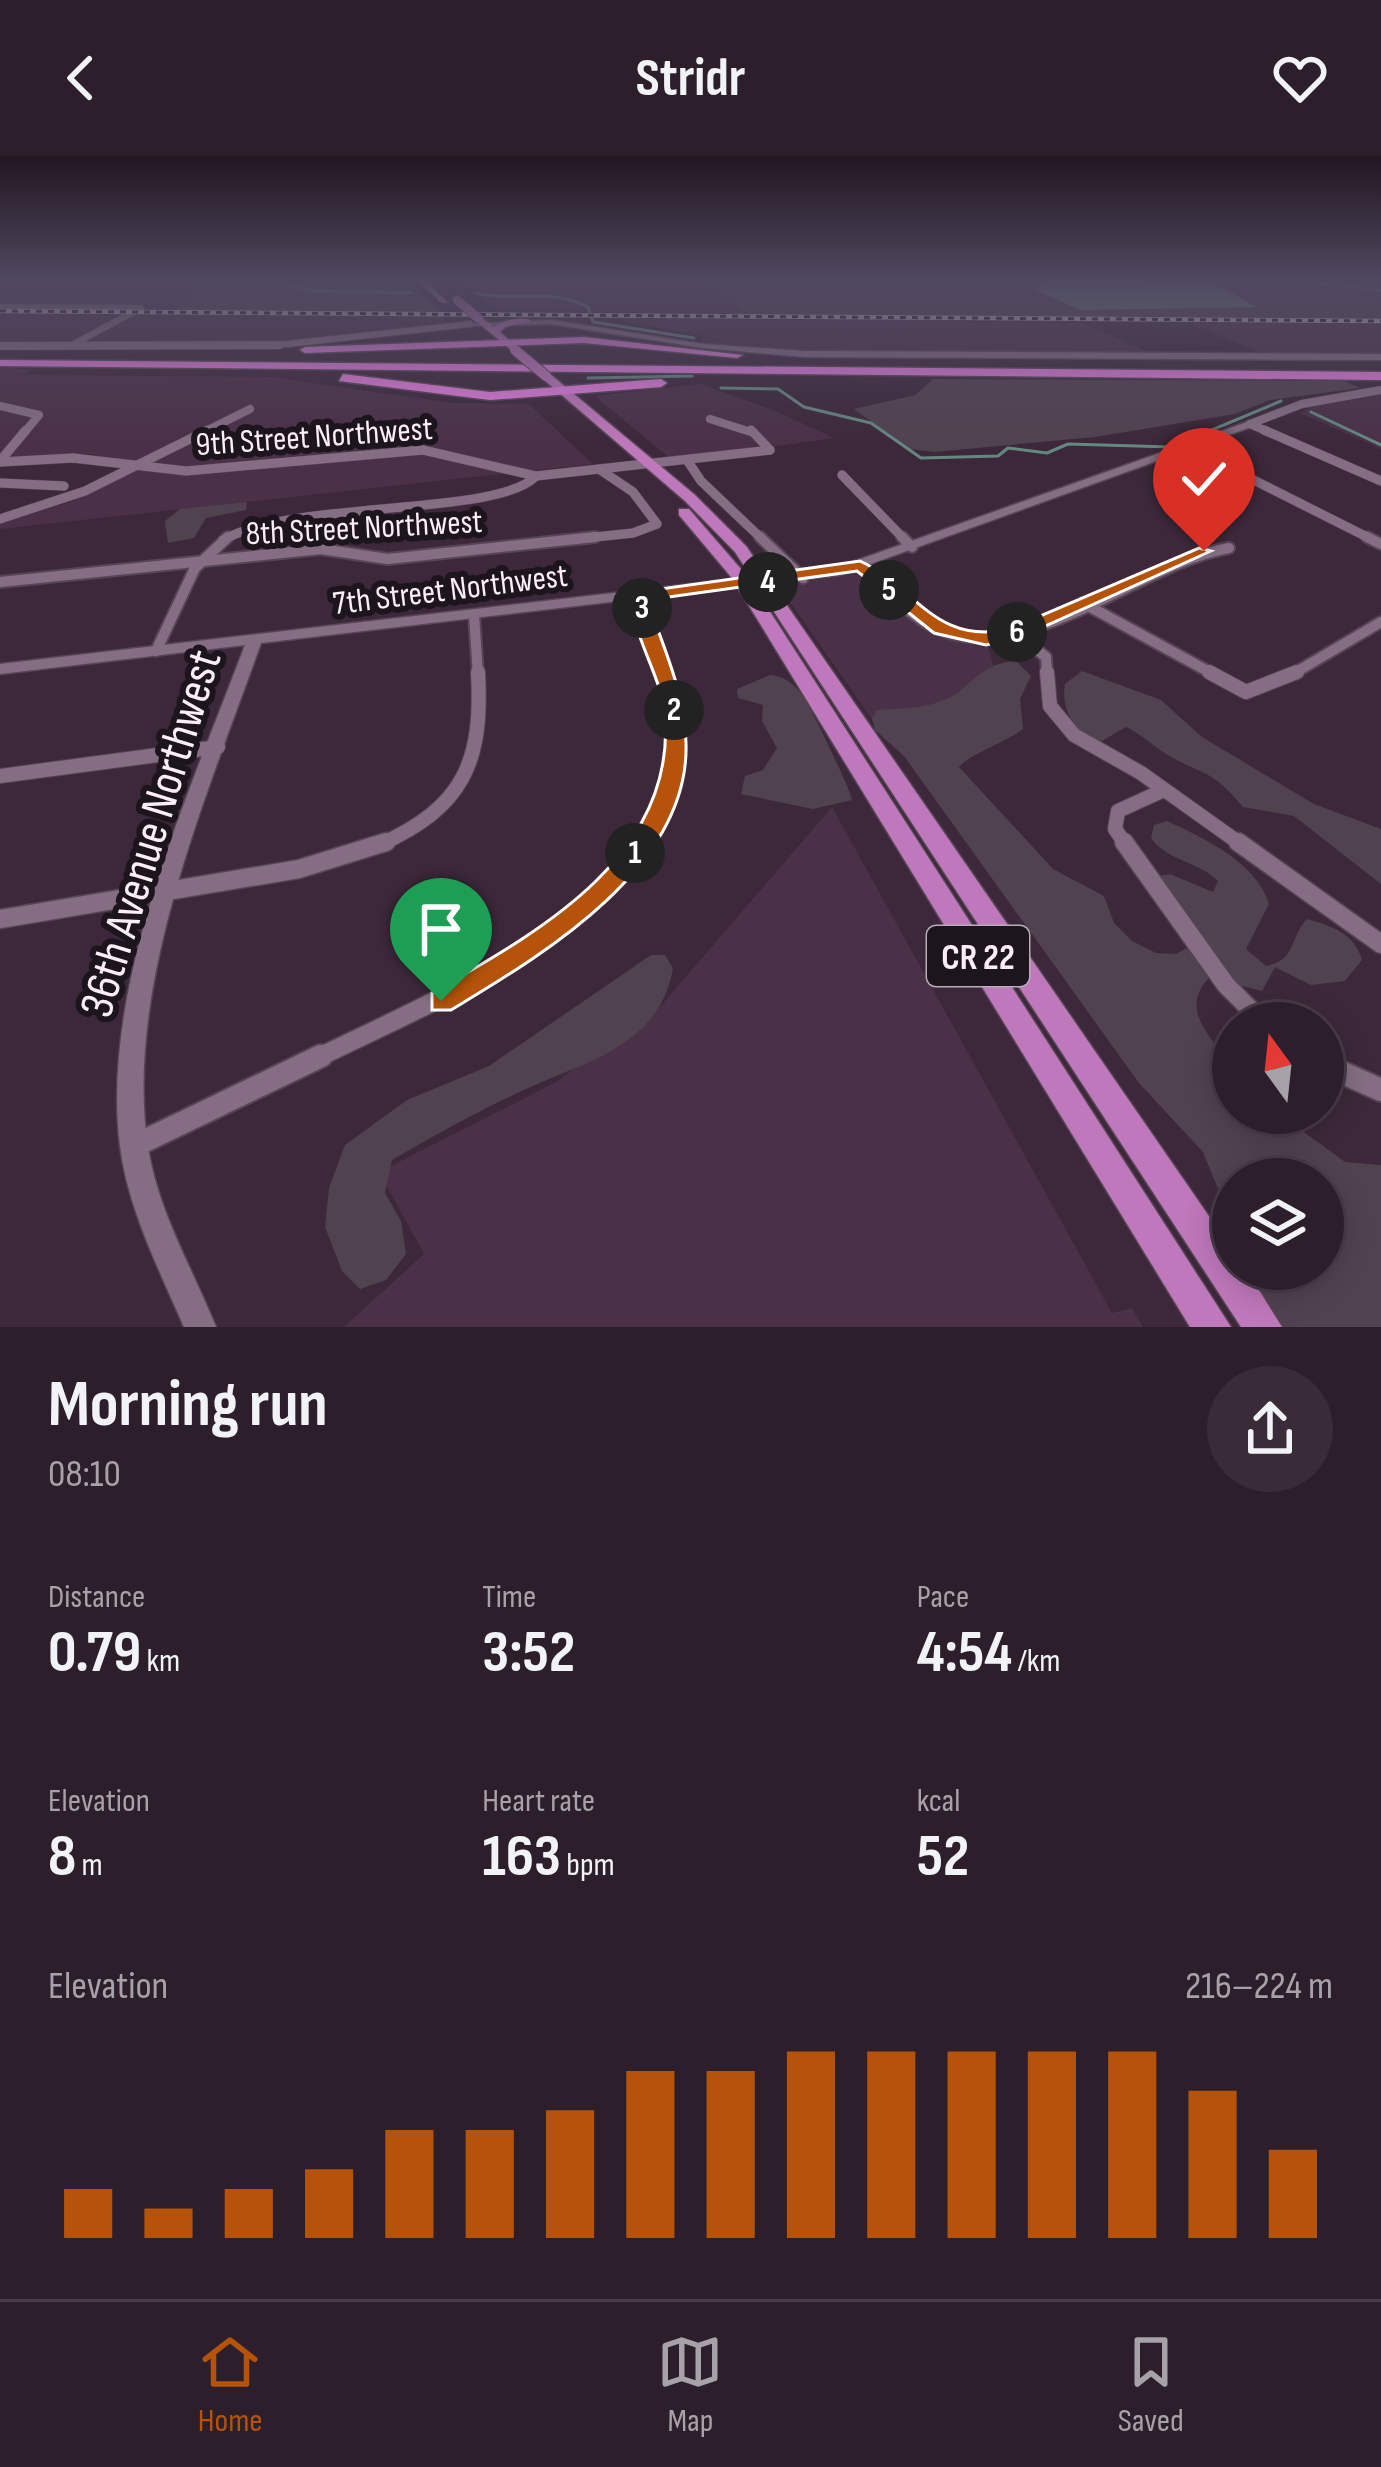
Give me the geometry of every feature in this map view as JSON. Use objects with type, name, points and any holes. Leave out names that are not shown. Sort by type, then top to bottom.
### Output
[{"type":"highway","points":[[0,358],[600,340],[741,356],[932,364]]},
{"type":"highway","points":[[0,358],[1381,372]]},
{"type":"highway","points":[[0,358],[299,373],[452,395],[559,394],[768,376],[978,372]]},
{"type":"highway","points":[[102,364],[1381,372]]},
{"type":"highway","points":[[579,404],[583,395],[597,390]]},
{"type":"main road","name":"CR 22","points":[[488,334],[530,376],[579,404],[753,583],[1263,1327]]},
{"type":"main road","points":[[499,343],[502,334]]},
{"type":"main road","name":"CR 22","points":[[499,343],[545,376],[559,394],[641,465]]},
{"type":"main road","name":"CR 22","points":[[753,583],[1212,1327]]},
{"type":"street","points":[[67,347],[92,334]]},
{"type":"street","points":[[0,346],[269,346],[370,334]]},
{"type":"street","points":[[617,334],[806,354],[1381,357]]},
{"type":"street","name":"7th Street Northwest","points":[[0,670],[803,578],[860,566],[1302,404],[1381,390]]},
{"type":"street","points":[[0,406],[39,415],[2,464]]},
{"type":"street","points":[[0,519],[64,499],[250,409]]},
{"type":"street","name":"9th Street Northwest","points":[[2,464],[73,458],[200,471],[423,450],[456,454],[500,473],[536,476],[770,450],[748,428],[710,419]]},
{"type":"street","points":[[1250,424],[1381,482]]},
{"type":"street","points":[[1192,448],[1381,544]]},
{"type":"street","points":[[687,460],[701,481],[803,578]]},
{"type":"street","name":"8th Street Northwest","points":[[0,583],[330,549],[388,559],[633,533],[658,524],[642,502],[599,469]]},
{"type":"street","points":[[842,475],[912,547]]},
{"type":"street","points":[[157,651],[199,562],[214,544],[239,530],[506,495],[536,476]]},
{"type":"street","points":[[0,483],[64,486]]},
{"type":"street","points":[[860,566],[946,633],[980,640],[1015,633],[1198,553],[1229,548]]},
{"type":"street","points":[[134,1146],[493,974],[543,942],[612,881],[667,797],[677,749],[670,689],[638,596]]},
{"type":"street","points":[[1083,603],[1246,692],[1294,674],[1381,622]]},
{"type":"street","points":[[0,919],[343,859],[414,828],[455,792],[473,756],[474,615]]},
{"type":"street","points":[[1015,633],[1048,660],[1048,696],[1062,724],[1086,745],[1164,790],[1381,944]]},
{"type":"street","name":"36th Avenue Northwest","points":[[200,1327],[142,1188],[128,1104],[133,1025],[170,891],[254,640]]},
{"type":"street","points":[[0,776],[218,747]]},
{"type":"street","points":[[1164,790],[1118,811],[1115,829],[1243,1002]]},
{"type":"street","points":[[1344,1073],[1381,1090]]},
{"type":"shaded area","points":[[0,334],[357,334],[267,344],[0,345]]},
{"type":"shaded area","points":[[691,334],[1107,334],[1153,354],[765,350],[702,343],[703,336]]},
{"type":"shaded area","points":[[1215,334],[1381,334],[1381,353],[1260,353]]},
{"type":"shaded area","points":[[0,368],[31,369],[22,375],[272,377],[451,403],[529,404],[593,464],[0,529],[0,524],[70,502],[152,464],[89,454],[0,458]]},
{"type":"shaded area","points":[[933,379],[1344,381],[1361,388],[1270,400],[1235,414],[1095,437],[934,452],[909,449],[854,409],[915,395]]},
{"type":"shaded area","points":[[701,384],[835,438],[673,461],[595,396]]},
{"type":"shaded area","points":[[1381,395],[1381,449],[1300,413],[1310,407]]},
{"type":"shaded area","points":[[247,502],[246,510],[206,518],[194,538],[168,543],[165,521],[180,509]]},
{"type":"shaded area","points":[[860,566],[926,621],[986,640],[996,675],[886,739],[775,581]]},
{"type":"shaded area","points":[[1016,661],[1031,676],[1020,699],[1023,729],[959,767],[1053,869],[1104,896],[1114,923],[1132,941],[1156,953],[1176,954],[1187,948],[1189,924],[1158,876],[1170,874],[1213,892],[1218,881],[1151,838],[1154,825],[1167,821],[1227,853],[1263,889],[1269,904],[1246,949],[1266,966],[1288,954],[1307,919],[1341,932],[1354,943],[1362,960],[1345,981],[1311,985],[1275,967],[1262,991],[1209,978],[1197,1001],[1197,1013],[1212,1039],[1212,1134],[1307,1134],[1340,1158],[1212,1158],[1212,1174],[1203,1152],[1139,1083],[904,756],[875,730],[872,718],[877,710],[941,701],[991,667]]},
{"type":"shaded area","points":[[1082,671],[1161,700],[1202,737],[1314,804],[1381,829],[1381,884],[1294,816],[1243,807],[1214,779],[1126,727],[1102,741],[1087,740],[1064,700],[1065,684]]},
{"type":"shaded area","points":[[770,675],[788,681],[802,695],[852,800],[813,809],[741,794],[745,776],[763,770],[777,748],[762,721],[763,705],[738,698],[737,689]]},
{"type":"shaded area","points":[[832,807],[1112,1313],[1132,1308],[1143,1327],[344,1327],[424,1254],[379,1172],[556,1082],[659,1008]]},
{"type":"shaded area","points":[[651,955],[665,955],[673,968],[667,991],[657,1011],[628,1040],[392,1160],[385,1193],[401,1221],[406,1254],[386,1280],[360,1289],[342,1271],[325,1227],[329,1188],[345,1145],[407,1100],[489,1066]]},
{"type":"shaded area","points":[[1344,1161],[1381,1165],[1381,1327],[1279,1327],[1260,1290],[1344,1290]]},
{"type":"waterway","points":[[667,334],[694,338]]},
{"type":"waterway","points":[[588,378],[692,376]]},
{"type":"waterway","points":[[721,388],[778,389],[804,407],[871,423],[921,458],[998,456],[1008,448],[1047,453],[1068,444],[1171,447],[1281,401]]},
{"type":"waterway","points":[[1311,412],[1381,445]]},
{"type":"route","points":[[441,1001],[493,974],[577,914],[612,881],[654,824],[673,774],[676,727],[665,673],[638,596],[803,578],[860,566],[926,621],[960,637],[986,640],[1015,633],[1204,551]]}]
